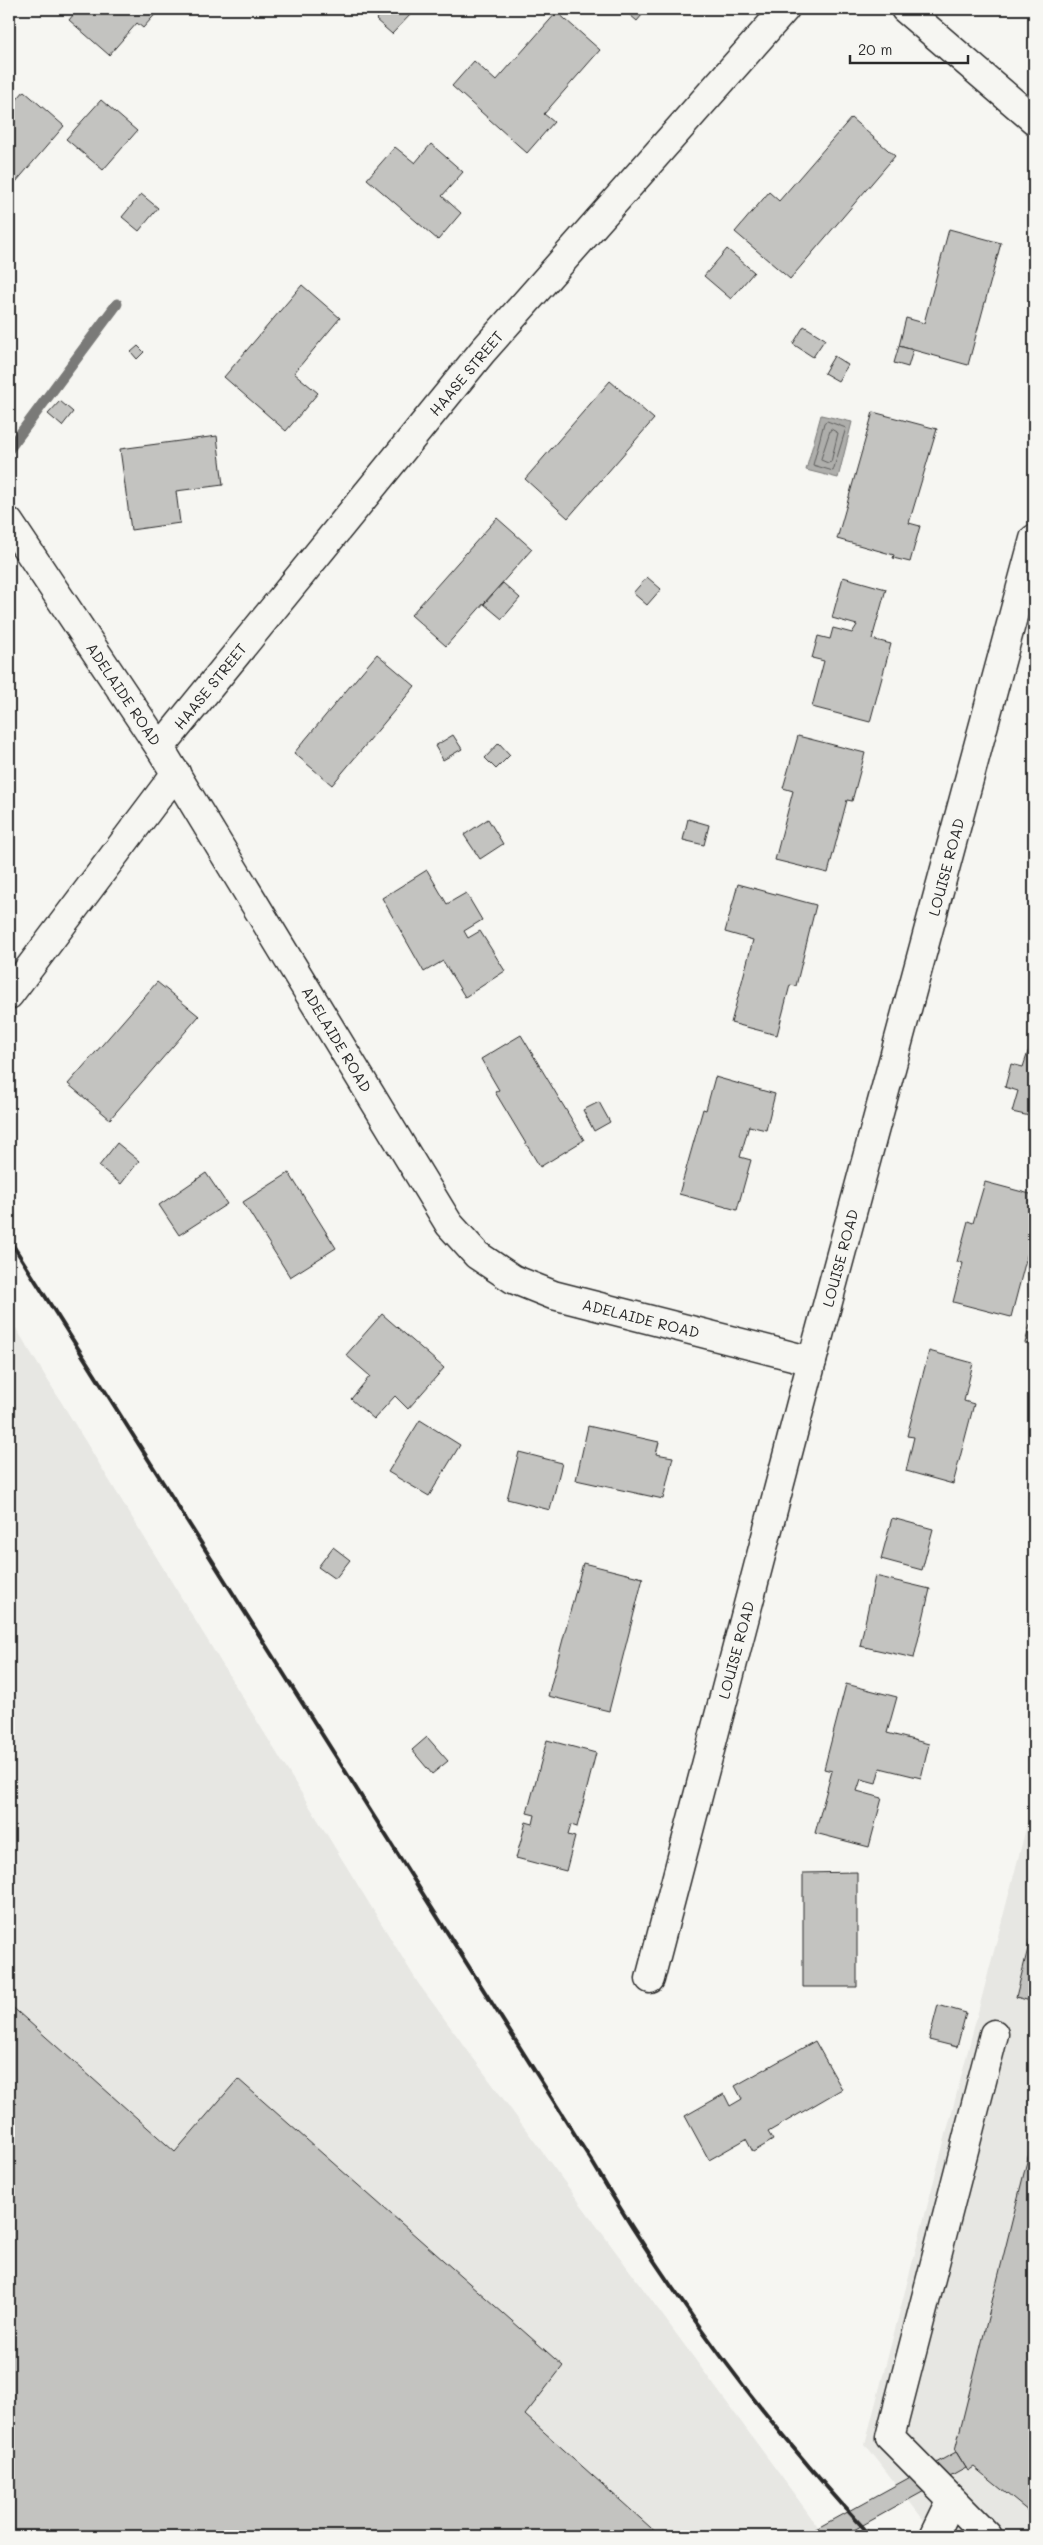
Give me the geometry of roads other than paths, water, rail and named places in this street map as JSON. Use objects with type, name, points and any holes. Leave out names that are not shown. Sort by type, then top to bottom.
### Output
[{"type":"street","name":"HAASE STREET","points":[[160,748],[482,352],[785,9]]},
{"type":"street","points":[[905,9],[1034,120]]},
{"type":"street","name":"ADELAIDE ROAD","points":[[9,522],[176,773],[449,1224],[478,1255],[513,1279],[553,1296],[812,1361]]},
{"type":"street","name":"LOUISE ROAD","points":[[650,1979],[812,1361],[1034,539]]},
{"type":"street","points":[[9,995],[176,773]]},
{"type":"street","points":[[988,2536],[951,2501],[890,2436],[994,2034]]},
{"type":"street","points":[[934,2536],[951,2501]]},
{"type":"water","points":[[821,415],[852,422],[838,478],[806,470]]},
{"type":"waterway","points":[[9,449],[117,304]]},
{"type":"railway","points":[[9,1239],[653,2259],[686,2308],[757,2403],[794,2449],[871,2536]]}]
